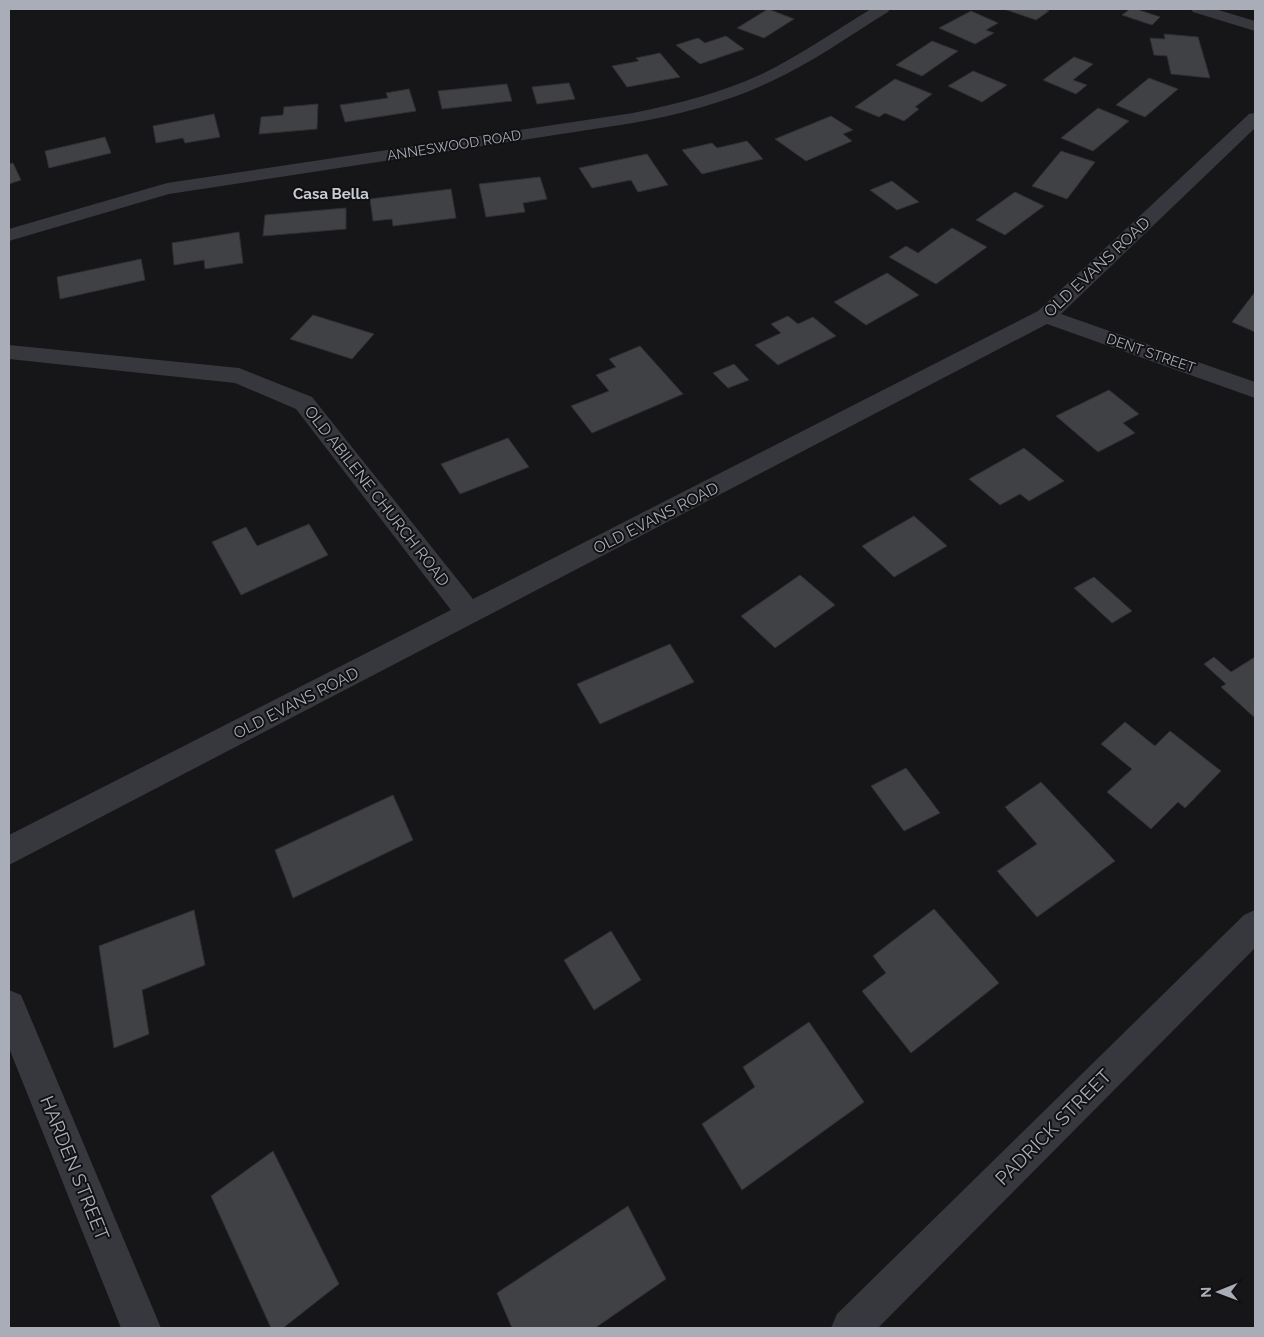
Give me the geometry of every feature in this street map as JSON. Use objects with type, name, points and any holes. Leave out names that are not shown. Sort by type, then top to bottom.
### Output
[{"type":"street","name":"ANNESWOOD ROAD","points":[[9,235],[167,189],[633,118],[685,107],[751,85],[788,66],[882,9]]},
{"type":"street","points":[[1199,9],[1255,26]]},
{"type":"street","name":"OLD EVANS ROAD","points":[[9,851],[1046,316],[1255,118]]},
{"type":"street","name":"DENT STREET","points":[[1046,316],[1255,390]]},
{"type":"street","name":"OLD ABILENE CHURCH ROAD","points":[[9,352],[239,376],[304,402],[469,614]]},
{"type":"street","name":"PADRICK STREET","points":[[851,1328],[1255,926]]},
{"type":"street","name":"HARDEN STREET","points":[[9,1007],[140,1328]]},
{"type":"building","points":[[768,9],[794,19],[764,38],[737,28]]},
{"type":"building","points":[[1004,9],[1044,9],[1049,11],[1036,20]]},
{"type":"building","points":[[1130,9],[1136,9],[1160,17],[1152,25],[1122,15]]},
{"type":"building","points":[[971,11],[998,23],[986,30],[994,33],[975,44],[939,28]]},
{"type":"building","points":[[1164,34],[1198,37],[1210,78],[1171,74],[1167,56],[1154,55],[1150,38],[1165,39]]},
{"type":"building","points":[[726,36],[744,49],[700,64],[676,45],[698,38],[705,43]]},
{"type":"building","points":[[932,41],[958,51],[922,76],[896,65]]},
{"type":"building","points":[[660,53],[680,77],[627,87],[612,66],[639,61],[636,58]]},
{"type":"building","points":[[1074,57],[1093,64],[1073,80],[1087,85],[1076,94],[1043,80]]},
{"type":"building","points":[[973,71],[1007,85],[982,102],[948,86]]},
{"type":"building","points":[[1149,78],[1178,89],[1145,117],[1116,105]]},
{"type":"building","points":[[895,79],[932,94],[915,107],[919,109],[904,121],[885,113],[879,117],[855,107]]},
{"type":"building","points":[[569,83],[575,99],[537,104],[532,87]]},
{"type":"building","points":[[507,84],[512,101],[442,109],[438,91]]},
{"type":"building","points":[[409,89],[416,111],[345,122],[340,105],[388,98],[386,93]]},
{"type":"building","points":[[318,104],[317,129],[259,134],[261,117],[283,115],[284,107]]},
{"type":"building","points":[[1098,108],[1129,121],[1093,151],[1061,138]]},
{"type":"building","points":[[214,114],[220,137],[185,143],[183,138],[156,143],[153,126]]},
{"type":"building","points":[[831,116],[853,130],[843,134],[852,141],[806,161],[775,139]]},
{"type":"building","points":[[105,137],[111,153],[49,168],[45,151]]},
{"type":"building","points":[[747,141],[763,159],[702,174],[682,150],[712,143],[717,148]]},
{"type":"building","points":[[1061,151],[1095,162],[1067,199],[1032,186]]},
{"type":"building","points":[[647,154],[668,185],[638,192],[631,180],[592,188],[579,168]]},
{"type":"building","points":[[13,163],[21,180],[9,184],[9,164]]},
{"type":"building","points":[[540,177],[547,199],[523,203],[525,212],[486,217],[479,184]]},
{"type":"building","points":[[892,181],[919,202],[897,210],[870,190]]},
{"type":"building","points":[[451,189],[456,218],[393,226],[392,219],[373,221],[370,199]]},
{"type":"building","points":[[1015,192],[1044,206],[1005,235],[976,220]]},
{"type":"building","points":[[346,208],[346,229],[263,236],[265,215]]},
{"type":"building","points":[[952,228],[987,247],[936,284],[889,257],[906,246],[918,253]]},
{"type":"building","points":[[239,232],[243,263],[205,269],[204,260],[174,265],[172,243]]},
{"type":"building","points":[[141,259],[145,280],[60,299],[57,277]]},
{"type":"building","points":[[887,273],[919,295],[866,325],[834,302]]},
{"type":"building","points":[[1255,292],[1255,332],[1232,322]]},
{"type":"building","points":[[313,315],[374,334],[352,359],[290,339]]},
{"type":"building","points":[[788,316],[798,324],[813,317],[836,336],[778,365],[755,345],[781,333],[771,324]]},
{"type":"building","points":[[640,346],[683,394],[592,433],[571,406],[609,391],[596,375],[616,367],[609,359]]},
{"type":"building","points":[[734,364],[749,380],[728,388],[713,373]]},
{"type":"building","points":[[1109,390],[1139,414],[1123,423],[1135,433],[1098,452],[1056,416]]},
{"type":"building","points":[[508,438],[529,467],[460,494],[441,464]]},
{"type":"building","points":[[1024,448],[1064,481],[1029,501],[1020,494],[1000,505],[969,479]]},
{"type":"building","points":[[914,516],[947,546],[894,577],[862,546]]},
{"type":"building","points":[[309,524],[328,555],[241,595],[212,542],[246,527],[257,546]]},
{"type":"building","points":[[800,575],[835,605],[775,648],[741,616]]},
{"type":"building","points":[[1094,577],[1132,611],[1112,623],[1074,588]]},
{"type":"building","points":[[670,644],[694,682],[600,724],[577,684]]},
{"type":"building","points":[[1214,657],[1231,672],[1255,657],[1255,718],[1221,687],[1226,684],[1204,664]]},
{"type":"building","points":[[1125,722],[1155,746],[1170,731],[1221,771],[1185,808],[1178,802],[1151,829],[1107,792],[1132,769],[1101,744]]},
{"type":"building","points":[[906,768],[940,813],[904,831],[871,786]]},
{"type":"building","points":[[1041,782],[1115,861],[1037,917],[997,871],[1037,844],[1005,807]]},
{"type":"building","points":[[393,795],[413,840],[293,898],[275,850]]},
{"type":"building","points":[[934,909],[999,983],[911,1053],[862,991],[886,973],[873,956]]},
{"type":"building","points":[[194,910],[205,965],[142,990],[149,1034],[114,1048],[99,946]]},
{"type":"building","points":[[611,931],[641,980],[594,1010],[564,960]]},
{"type":"building","points":[[809,1022],[864,1102],[742,1190],[702,1124],[755,1087],[743,1067]]},
{"type":"building","points":[[273,1151],[339,1284],[283,1328],[271,1328],[211,1196]]},
{"type":"building","points":[[628,1206],[666,1279],[595,1328],[512,1328],[497,1293]]},
{"type":"district","name":"Casa Bella","points":[[331,194]]}]
